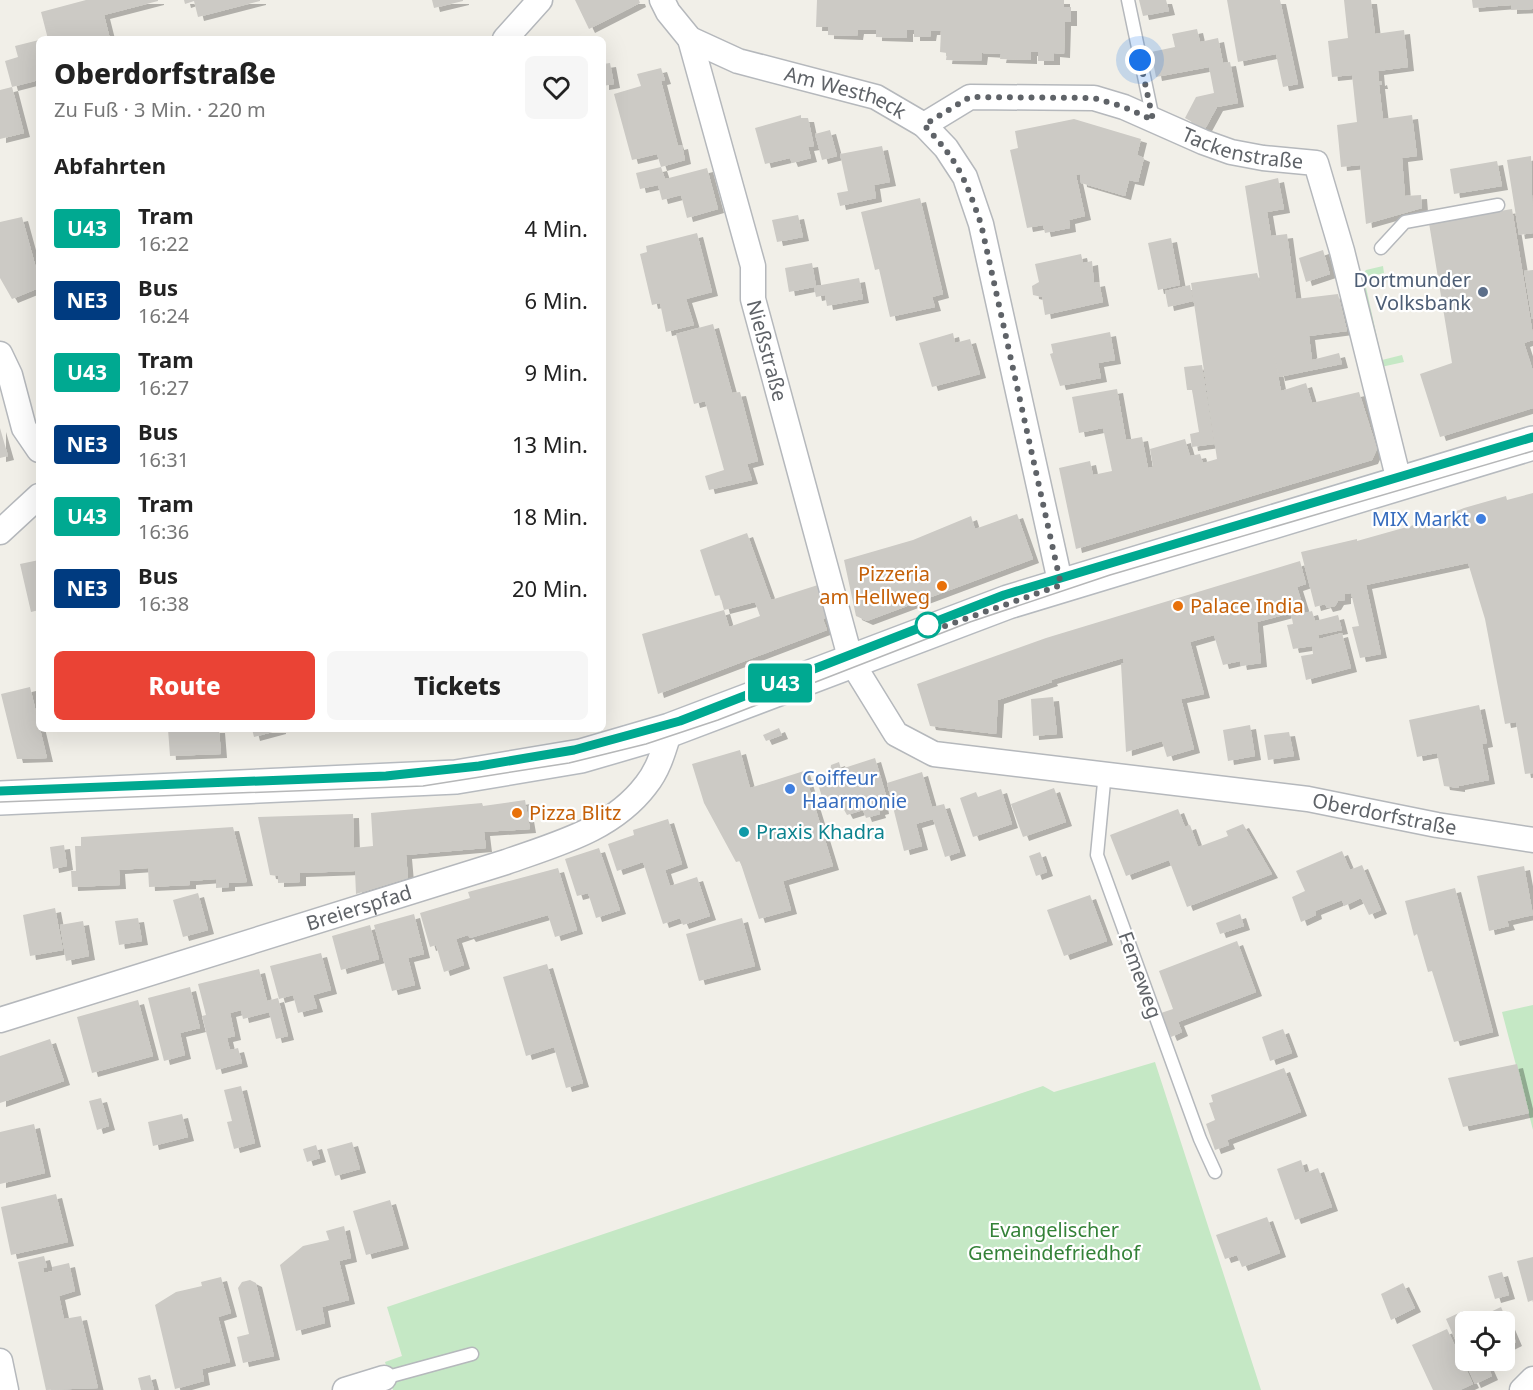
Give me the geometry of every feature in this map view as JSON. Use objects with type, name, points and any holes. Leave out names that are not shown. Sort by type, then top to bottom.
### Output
[{"type":"main road","points":[[0,798],[456,777],[581,756],[670,730],[1008,602],[1533,443]]},
{"type":"street","points":[[508,36],[540,0]]},
{"type":"street","name":"Am Westheck","points":[[662,0],[668,12],[690,39],[738,61],[876,97],[924,125],[946,148],[965,177],[981,224],[1061,585]]},
{"type":"street","name":"Nießstraße","points":[[690,39],[753,266],[753,299],[851,661]]},
{"type":"street","name":"Tackenstraße","points":[[924,125],[970,97],[1094,98],[1124,107],[1231,152],[1263,158],[1316,163],[1342,251],[1400,485]]},
{"type":"street","points":[[0,354],[10,375],[24,428],[36,446]]},
{"type":"street","points":[[0,532],[36,498]]},
{"type":"street","name":"Oberdorfstraße","points":[[851,661],[896,734],[934,754],[1105,772],[1308,799],[1437,825],[1533,840]]},
{"type":"street","name":"Breierspfad","points":[[0,1020],[506,862],[579,836],[613,818],[646,786],[661,760],[670,730]]},
{"type":"street","points":[[0,1361],[6,1390]]},
{"type":"street","points":[[345,1390],[384,1378]]},
{"type":"street","points":[[1522,1390],[1533,1379]]},
{"type":"lane","points":[[1128,0],[1153,120]]},
{"type":"lane","points":[[1381,248],[1405,222],[1498,205]]},
{"type":"lane","name":"Femeweg","points":[[1105,772],[1097,855],[1200,1139],[1215,1173]]},
{"type":"lane","points":[[384,1378],[472,1354]]},
{"type":"green space","points":[[1383,266],[1384,273],[1364,278],[1382,360],[1402,355],[1404,362],[1381,367],[1360,278],[1366,270]]},
{"type":"green space","points":[[1533,1005],[1533,1130],[1502,1012]]},
{"type":"green space","name":"Evangelischer Gemeindefriedhof","points":[[1155,1062],[1261,1390],[393,1390],[385,1362],[402,1356],[387,1307],[1043,1086],[1054,1092]]},
{"type":"building","points":[[86,0],[158,0],[104,15],[109,36],[47,36],[41,12]]},
{"type":"building","points":[[184,0],[260,1],[198,17],[194,1],[185,4]]},
{"type":"building","points":[[432,0],[463,0],[463,1],[434,8]]},
{"type":"building","points":[[575,0],[639,0],[640,3],[589,29]]},
{"type":"building","points":[[817,0],[1064,0],[1064,7],[1071,7],[1071,22],[1065,22],[1064,54],[1054,53],[1054,61],[1038,61],[1038,52],[1031,52],[1031,60],[1000,59],[1001,54],[982,53],[981,61],[946,60],[947,53],[940,52],[941,31],[931,31],[930,37],[914,37],[914,30],[907,30],[907,38],[876,37],[876,30],[858,30],[857,36],[828,35],[828,27],[816,27]]},
{"type":"building","points":[[1139,0],[1166,0],[1169,11],[1143,16]]},
{"type":"building","points":[[1227,0],[1280,0],[1298,84],[1283,87],[1276,54],[1238,62]]},
{"type":"building","points":[[1344,0],[1371,0],[1375,34],[1404,30],[1408,67],[1378,71],[1379,82],[1381,81],[1382,85],[1379,85],[1383,119],[1412,115],[1417,156],[1402,158],[1405,196],[1421,195],[1422,208],[1366,224],[1360,165],[1341,167],[1337,125],[1357,122],[1352,75],[1332,77],[1328,41],[1348,38]]},
{"type":"building","points":[[1472,0],[1533,0],[1533,9],[1511,10],[1511,5],[1473,8]]},
{"type":"building","points":[[1197,29],[1200,42],[1218,38],[1223,63],[1230,62],[1238,103],[1217,107],[1205,129],[1185,118],[1196,97],[1214,93],[1209,67],[1156,77],[1151,52],[1175,47],[1172,34]]},
{"type":"building","points":[[36,41],[36,81],[12,87],[5,61],[18,57],[15,46]]},
{"type":"building","points":[[610,63],[614,84],[606,85],[606,64]]},
{"type":"building","points":[[661,68],[665,80],[661,81],[678,146],[682,145],[685,160],[661,167],[657,154],[632,160],[614,94],[641,86],[637,74]]},
{"type":"building","points":[[12,87],[24,133],[0,139],[0,90]]},
{"type":"building","points":[[801,115],[801,118],[808,118],[814,146],[808,147],[811,158],[792,163],[790,158],[765,164],[755,128]]},
{"type":"building","points":[[1074,119],[1141,139],[1137,155],[1144,158],[1138,182],[1129,180],[1125,196],[1081,183],[1080,174],[1076,175],[1085,216],[1069,220],[1070,228],[1045,233],[1043,225],[1027,228],[1010,150],[1018,148],[1015,131]]},
{"type":"building","points":[[830,130],[837,156],[822,160],[815,134]]},
{"type":"building","points":[[882,146],[890,182],[874,185],[876,198],[840,206],[837,193],[848,191],[840,154]]},
{"type":"building","points":[[1531,156],[1533,233],[1519,235],[1507,160]]},
{"type":"building","points":[[1497,161],[1502,186],[1454,194],[1450,169]]},
{"type":"building","points":[[661,167],[665,179],[707,168],[718,209],[687,218],[681,195],[662,200],[658,185],[640,189],[636,173]]},
{"type":"building","points":[[1278,178],[1284,209],[1267,212],[1271,236],[1287,234],[1296,299],[1338,294],[1347,331],[1309,336],[1312,360],[1339,353],[1342,364],[1279,377],[1274,354],[1281,391],[1306,383],[1312,403],[1359,392],[1377,449],[1372,460],[1076,549],[1059,468],[1090,461],[1093,475],[1112,471],[1103,428],[1079,433],[1072,397],[1117,389],[1126,440],[1142,437],[1148,468],[1153,467],[1150,449],[1185,439],[1190,456],[1200,454],[1203,463],[1217,459],[1191,283],[1257,273],[1261,287],[1245,186]]},
{"type":"building","points":[[920,198],[943,294],[932,297],[935,307],[890,317],[879,269],[875,270],[861,212]]},
{"type":"building","points":[[1512,209],[1533,335],[1533,340],[1524,343],[1533,371],[1533,408],[1440,437],[1420,374],[1452,363],[1429,223]]},
{"type":"building","points":[[798,215],[803,237],[777,242],[772,220]]},
{"type":"building","points":[[22,217],[36,268],[36,289],[12,299],[0,278],[0,222]]},
{"type":"building","points":[[697,233],[712,292],[686,299],[694,325],[666,332],[660,303],[652,305],[640,254],[647,252],[646,246]]},
{"type":"building","points":[[1171,238],[1180,285],[1158,290],[1148,243]]},
{"type":"building","points":[[1323,250],[1330,274],[1306,282],[1299,258]]},
{"type":"building","points":[[1081,254],[1083,263],[1092,261],[1094,283],[1099,282],[1103,302],[1045,315],[1042,297],[1033,295],[1032,286],[1039,282],[1035,264]]},
{"type":"building","points":[[812,263],[816,286],[859,278],[863,299],[827,306],[825,295],[816,297],[814,287],[789,292],[785,268]]},
{"type":"building","points":[[1533,270],[1533,319],[1532,319],[1524,271]]},
{"type":"building","points":[[1190,285],[1193,301],[1168,307],[1165,291]]},
{"type":"building","points":[[713,324],[732,393],[740,392],[758,461],[747,464],[752,480],[709,490],[705,476],[724,470],[705,401],[694,404],[676,334]]},
{"type":"building","points":[[1110,332],[1115,360],[1098,363],[1101,378],[1060,386],[1050,354],[1053,353],[1051,344]]},
{"type":"building","points":[[953,333],[955,343],[970,339],[980,374],[932,387],[919,343]]},
{"type":"building","points":[[1202,365],[1214,444],[1192,447],[1190,434],[1199,432],[1192,390],[1187,390],[1184,367]]},
{"type":"building","points":[[0,428],[8,456],[0,458]]},
{"type":"building","points":[[1533,493],[1533,773],[1525,774],[1516,722],[1505,724],[1485,619],[1468,563],[1366,585],[1381,654],[1360,658],[1352,627],[1359,626],[1351,593],[1345,594],[1345,600],[1338,601],[1335,606],[1327,608],[1325,604],[1315,607],[1301,552],[1357,539],[1357,541],[1453,514],[1455,516],[1454,512],[1464,508],[1506,496],[1507,500]]},
{"type":"building","points":[[1017,514],[1033,559],[867,621],[856,616],[844,560],[913,540],[971,516],[975,529]]},
{"type":"building","points":[[747,533],[771,600],[821,584],[830,616],[823,619],[827,630],[658,694],[642,634],[724,610],[720,595],[715,596],[700,550]],"holes":[[[755,602],[760,616],[729,627],[724,610]]]},
{"type":"building","points":[[36,561],[36,611],[31,612],[20,564]]},
{"type":"building","points":[[1300,561],[1306,584],[1297,587],[1305,613],[1312,611],[1315,621],[1338,615],[1342,630],[1318,635],[1319,639],[1342,633],[1351,668],[1306,680],[1301,656],[1313,654],[1312,646],[1293,649],[1287,625],[1293,624],[1291,613],[1257,622],[1261,663],[1241,666],[1240,661],[1223,665],[1214,635],[1190,642],[1204,694],[1181,699],[1194,749],[1167,757],[1162,741],[1126,752],[1121,664],[1124,663],[1123,658],[1051,680],[1052,682],[998,700],[996,734],[930,726],[917,684],[1046,638]]},
{"type":"building","points":[[30,687],[36,712],[36,732],[41,732],[47,758],[17,759],[1,694]]},
{"type":"building","points":[[1053,697],[1057,734],[1033,736],[1031,699]]},
{"type":"building","points":[[1479,705],[1487,743],[1482,744],[1489,780],[1459,786],[1459,788],[1444,786],[1437,753],[1417,757],[1409,720]]},
{"type":"building","points":[[1250,725],[1255,756],[1228,761],[1223,730]]},
{"type":"building","points":[[779,728],[782,735],[766,741],[763,735]]},
{"type":"building","points":[[168,732],[219,732],[221,754],[170,756]]},
{"type":"building","points":[[253,732],[273,732],[254,737]]},
{"type":"building","points":[[1289,732],[1294,756],[1268,760],[1264,735]]},
{"type":"building","points":[[740,750],[750,788],[804,771],[833,866],[783,881],[791,910],[759,919],[740,861],[736,862],[704,803],[692,764]]},
{"type":"building","points":[[875,758],[888,802],[882,804],[883,810],[879,811],[880,814],[866,818],[863,810],[847,815],[838,799],[824,803],[816,778],[830,774],[831,765],[839,762],[841,769]]},
{"type":"building","points":[[922,772],[932,807],[944,804],[960,852],[945,857],[933,819],[916,824],[922,846],[904,851],[887,783]]},
{"type":"building","points":[[1054,788],[1066,822],[1023,837],[1011,804]]},
{"type":"building","points":[[1001,789],[1012,824],[973,837],[960,798],[976,792],[978,797]]},
{"type":"building","points":[[525,800],[530,829],[484,832],[486,848],[406,855],[408,878],[356,894],[355,871],[300,873],[300,882],[278,883],[278,876],[270,875],[258,817],[353,814],[354,848],[373,846],[371,813],[482,803],[483,806]]},
{"type":"building","points":[[1178,809],[1185,827],[1190,825],[1198,847],[1228,836],[1226,831],[1243,824],[1272,874],[1187,907],[1169,860],[1126,876],[1110,835]]},
{"type":"building","points":[[668,819],[682,864],[665,870],[670,886],[697,877],[710,916],[683,925],[680,918],[663,924],[643,862],[617,871],[608,844],[634,835],[633,830]]},
{"type":"building","points":[[233,827],[247,882],[229,883],[229,887],[216,888],[216,879],[190,881],[190,885],[149,887],[148,868],[119,870],[120,885],[72,887],[71,871],[76,871],[75,846],[81,846],[81,837]]},
{"type":"building","points":[[64,845],[67,866],[53,869],[50,847]]},
{"type":"building","points":[[599,848],[620,910],[596,918],[588,893],[577,896],[565,859]]},
{"type":"building","points":[[1342,851],[1350,870],[1362,865],[1381,910],[1369,915],[1361,898],[1344,906],[1342,900],[1315,911],[1316,915],[1301,922],[1292,897],[1305,891],[1296,871]]},
{"type":"building","points":[[1040,852],[1047,872],[1036,876],[1029,856]]},
{"type":"building","points":[[1524,866],[1533,915],[1507,921],[1509,926],[1489,931],[1477,876]]},
{"type":"building","points":[[558,868],[577,930],[555,937],[548,915],[470,938],[468,935],[456,939],[464,965],[444,972],[436,945],[430,947],[420,913],[470,898],[468,892]]},
{"type":"building","points":[[1455,888],[1493,1032],[1454,1042],[1432,971],[1428,972],[1417,934],[1414,936],[1405,901]]},
{"type":"building","points":[[198,893],[208,930],[183,937],[173,900]]},
{"type":"building","points":[[1090,895],[1107,941],[1064,956],[1047,910]]},
{"type":"building","points":[[55,908],[63,950],[30,956],[23,915]]},
{"type":"building","points":[[414,914],[424,954],[408,958],[415,985],[392,991],[374,925]]},
{"type":"building","points":[[1240,914],[1244,926],[1220,934],[1216,923]]},
{"type":"building","points":[[138,918],[142,941],[119,945],[115,921]]},
{"type":"building","points":[[742,918],[755,966],[699,981],[686,934]]},
{"type":"building","points":[[83,921],[89,956],[66,961],[60,925]]},
{"type":"building","points":[[370,925],[379,959],[341,970],[332,936]]},
{"type":"building","points":[[1237,941],[1256,992],[1178,1022],[1182,1032],[1171,1037],[1161,1013],[1173,1009],[1159,971]]},
{"type":"building","points":[[321,953],[331,990],[313,995],[317,1008],[298,1013],[293,995],[279,999],[270,966]]},
{"type":"building","points":[[547,964],[583,1083],[566,1088],[554,1047],[526,1056],[503,977]]},
{"type":"building","points":[[259,969],[267,1001],[278,998],[288,1036],[276,1039],[269,1012],[243,1019],[241,1010],[230,1013],[235,1036],[227,1038],[230,1050],[238,1048],[242,1063],[216,1070],[202,1016],[206,1015],[198,984]]},
{"type":"building","points":[[190,987],[200,1028],[180,1033],[185,1055],[164,1061],[148,998]]},
{"type":"building","points":[[138,1000],[153,1056],[92,1073],[77,1017]]},
{"type":"building","points":[[1283,1029],[1292,1053],[1270,1061],[1262,1037]]},
{"type":"building","points":[[50,1039],[64,1081],[0,1103],[0,1056]]},
{"type":"building","points":[[1517,1064],[1529,1113],[1463,1127],[1448,1078]]},
{"type":"building","points":[[1284,1068],[1301,1112],[1227,1140],[1229,1145],[1215,1150],[1206,1124],[1215,1120],[1209,1103],[1213,1102],[1211,1095]]},
{"type":"building","points":[[241,1086],[255,1143],[234,1149],[227,1122],[232,1121],[224,1090]]},
{"type":"building","points":[[101,1098],[109,1126],[97,1130],[89,1101]]},
{"type":"building","points":[[182,1114],[188,1137],[153,1146],[148,1122]]},
{"type":"building","points":[[34,1124],[45,1173],[0,1184],[0,1132]]},
{"type":"building","points":[[352,1142],[360,1169],[335,1176],[327,1149]]},
{"type":"building","points":[[316,1145],[320,1158],[307,1162],[303,1149]]},
{"type":"building","points":[[1301,1160],[1305,1173],[1318,1168],[1332,1207],[1295,1220],[1277,1169]]},
{"type":"building","points":[[56,1194],[68,1242],[11,1255],[1,1207]]},
{"type":"building","points":[[390,1200],[403,1245],[366,1255],[353,1211]]},
{"type":"building","points":[[1267,1217],[1280,1253],[1242,1267],[1237,1255],[1225,1259],[1216,1235]]},
{"type":"building","points":[[344,1226],[351,1258],[339,1261],[349,1300],[322,1307],[325,1323],[296,1331],[280,1265],[303,1246],[329,1240],[326,1231]]},
{"type":"building","points":[[44,1256],[47,1267],[43,1268],[44,1273],[52,1271],[52,1267],[69,1263],[75,1291],[59,1296],[64,1319],[81,1316],[98,1388],[46,1390],[18,1262]]},
{"type":"building","points":[[1533,1257],[1533,1300],[1528,1302],[1517,1261]]},
{"type":"building","points":[[1502,1272],[1509,1295],[1495,1299],[1488,1276]]},
{"type":"building","points":[[221,1277],[231,1313],[218,1317],[230,1362],[202,1369],[204,1381],[175,1389],[155,1305],[176,1292],[202,1286],[201,1282]]},
{"type":"building","points":[[250,1280],[256,1283],[274,1356],[243,1363],[237,1337],[249,1334],[238,1288],[242,1282]]},
{"type":"building","points":[[1403,1283],[1415,1308],[1391,1320],[1381,1294]]},
{"type":"building","points":[[1455,1315],[1455,1339],[1446,1319]]},
{"type":"building","points":[[1447,1329],[1455,1346],[1455,1371],[1467,1371],[1473,1384],[1460,1390],[1433,1390],[1412,1345]]},
{"type":"building","points":[[1469,1371],[1490,1371],[1492,1376],[1475,1384]]},
{"type":"building","points":[[150,1375],[154,1390],[141,1390],[138,1378]]},
{"type":"tram line","points":[[0,791],[386,776],[514,762],[574,750],[680,721],[1004,595],[1533,437]]},
{"type":"tram line","name":"U43","points":[[0,791],[386,776],[514,762],[614,741],[729,703],[1004,595],[1533,437]]},
{"type":"tram line","points":[[0,802],[423,786],[569,763],[646,744],[718,720],[970,622],[1110,575],[1533,451]]},
{"type":"place","name":"Dortmunder Volksbank","points":[[1483,292]]},
{"type":"place","name":"MIX Markt","points":[[1481,519]]},
{"type":"place","name":"Pizzeria am Hellweg","points":[[942,586]]},
{"type":"place","name":"Palace India","points":[[1178,606]]},
{"type":"place","name":"Coiffeur Haarmonie","points":[[790,789]]},
{"type":"place","name":"Pizza Blitz","points":[[517,813]]},
{"type":"place","name":"Praxis Khadra","points":[[744,832]]},
{"type":"route","points":[[928,625],[931,631],[1061,585],[981,224],[965,177],[946,148],[924,125],[970,97],[1094,98],[1124,107],[1153,120],[1140,60]]}]
